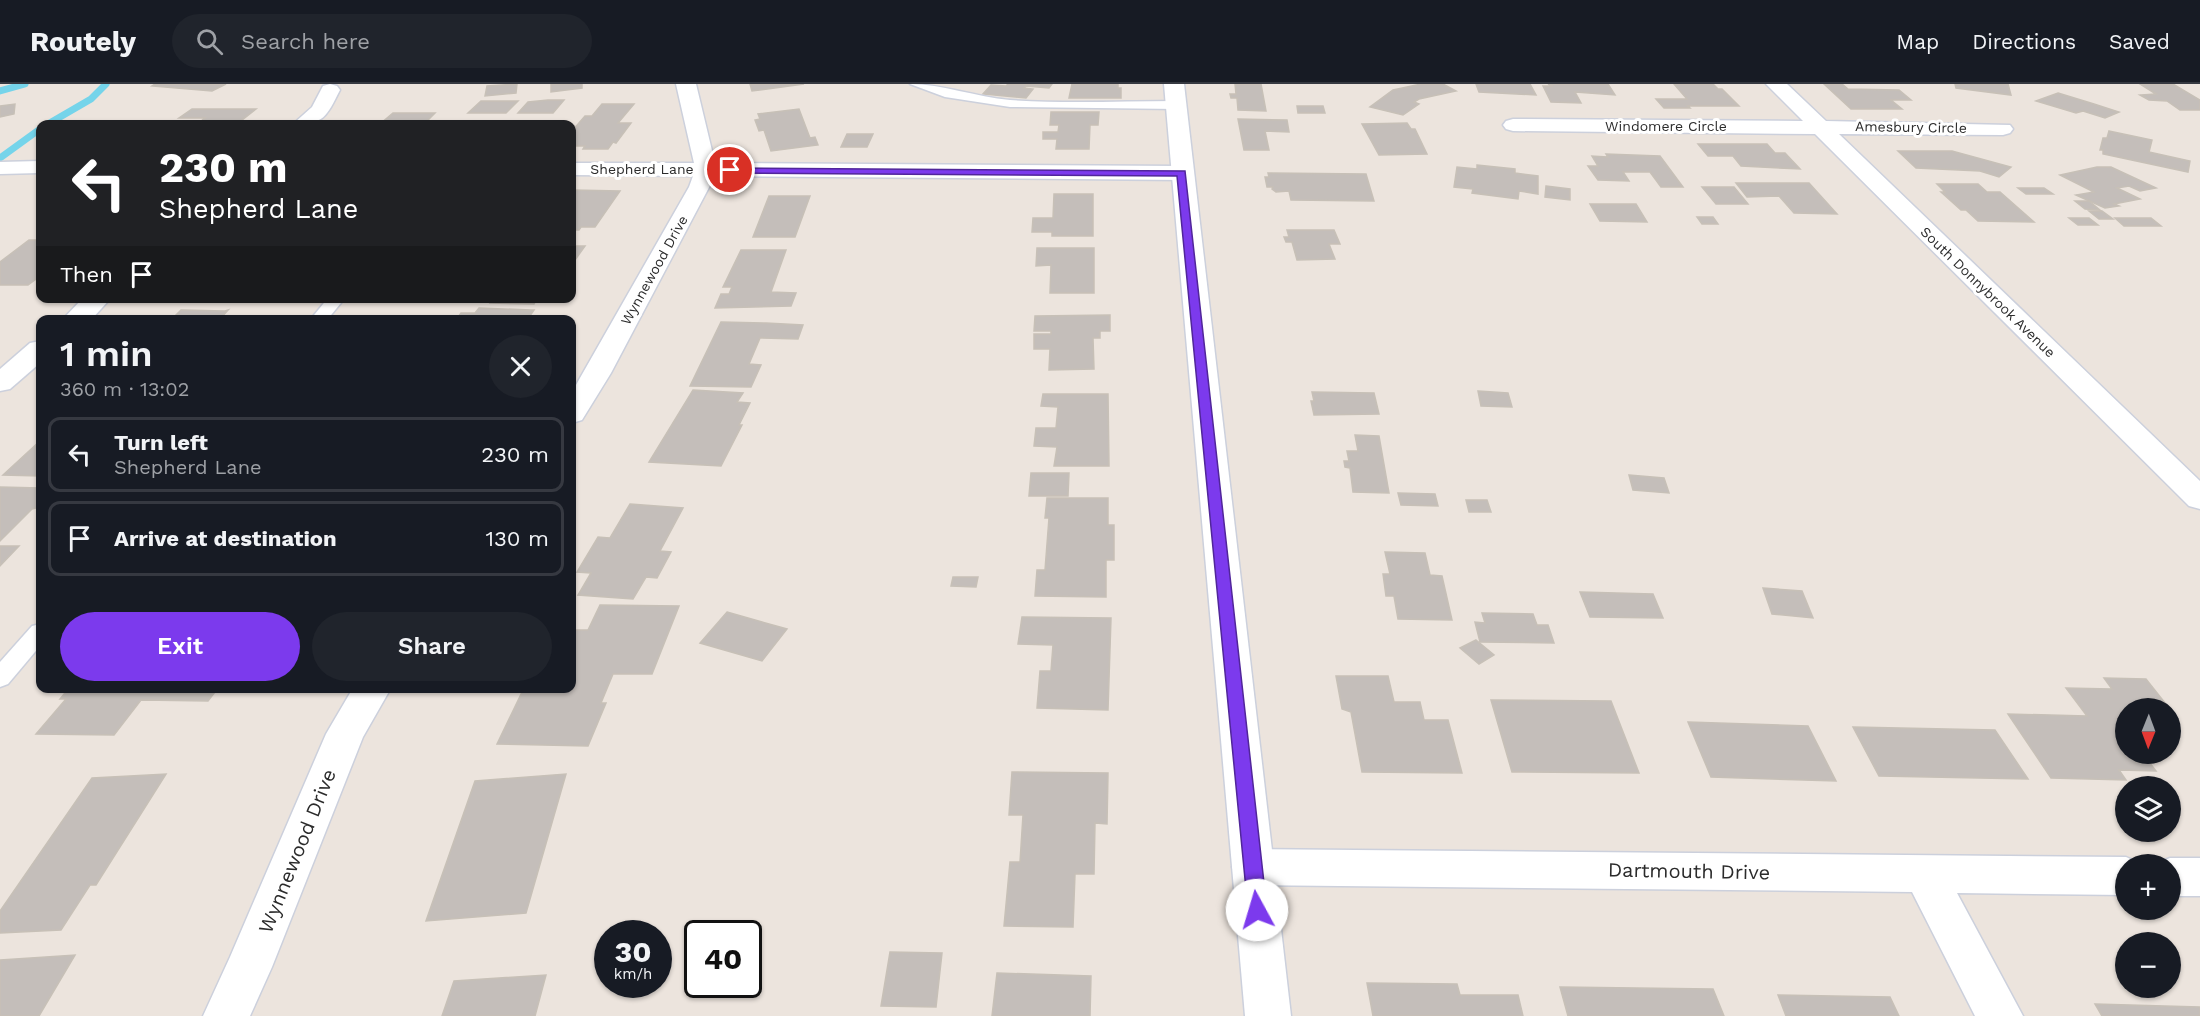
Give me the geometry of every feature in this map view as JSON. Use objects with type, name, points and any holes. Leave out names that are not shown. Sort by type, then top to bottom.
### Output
[{"type":"street","points":[[686,84],[706,170]]},
{"type":"street","name":"South Donnybrook Avenue","points":[[1776,84],[2200,499]]},
{"type":"street","points":[[308,120],[320,110],[330,90]]},
{"type":"street","points":[[1175,95],[1181,173],[1268,1016]]},
{"type":"street","name":"Windomere Circle","points":[[1513,125],[1820,126]]},
{"type":"street","name":"Amesbury Circle","points":[[1820,126],[2003,129]]},
{"type":"street","points":[[0,168],[36,167]]},
{"type":"street","name":"Shepherd Lane","points":[[576,169],[1181,173]]},
{"type":"street","name":"Wynnewood Drive","points":[[576,407],[700,187],[706,170]]},
{"type":"street","points":[[80,315],[94,303]]},
{"type":"street","points":[[0,383],[36,352]]},
{"type":"street","name":"Wynnewood Drive","points":[[226,1016],[249,968],[345,734],[371,693]]},
{"type":"street","name":"Dartmouth Drive","points":[[1253,867],[2115,876]]},
{"type":"street","points":[[1924,873],[2000,1016]]},
{"type":"street","points":[[2181,877],[2200,877]]},
{"type":"lane","points":[[916,84],[944,93],[1017,102],[1175,95]]},
{"type":"lane","points":[[322,315],[333,303]]},
{"type":"lane","points":[[0,678],[36,637]]},
{"type":"building","points":[[155,84],[226,84],[212,91],[152,86]]},
{"type":"building","points":[[517,84],[516,93],[485,96],[487,86]]},
{"type":"building","points":[[551,84],[582,84],[582,88],[551,92]]},
{"type":"building","points":[[750,84],[804,84],[752,91]]},
{"type":"building","points":[[1008,84],[1052,84],[1049,88],[1026,86],[1024,88],[1033,89],[1026,98],[983,94],[991,85],[1006,86]]},
{"type":"building","points":[[1072,84],[1118,84],[1118,88],[1121,88],[1121,98],[1069,98]]},
{"type":"building","points":[[1235,84],[1261,84],[1266,111],[1238,110],[1237,98],[1231,98],[1230,94],[1236,94]]},
{"type":"building","points":[[1421,84],[1443,84],[1456,91],[1419,99],[1414,102],[1419,104],[1403,115],[1370,107],[1393,90]]},
{"type":"building","points":[[1476,84],[1530,84],[1536,95],[1479,92]]},
{"type":"building","points":[[1548,84],[1608,84],[1615,95],[1575,92],[1581,103],[1551,102],[1543,86],[1553,86]]},
{"type":"building","points":[[1674,84],[1713,84],[1718,89],[1722,89],[1739,106],[1664,108],[1656,99],[1687,99]]},
{"type":"building","points":[[1824,84],[1842,84],[1848,89],[1899,90],[1911,100],[1891,100],[1902,109],[1851,109]]},
{"type":"building","points":[[1955,84],[2008,84],[2011,95],[1956,88]]},
{"type":"building","points":[[2140,84],[2173,84],[2200,100],[2200,110],[2180,110],[2167,101],[2149,100],[2140,95],[2156,94]]},
{"type":"building","points":[[2058,93],[2119,112],[2105,118],[2083,111],[2076,113],[2036,101]]},
{"type":"building","points":[[564,100],[553,113],[518,113],[528,102]]},
{"type":"building","points":[[481,101],[518,101],[506,113],[468,113]]},
{"type":"building","points":[[15,104],[14,114],[0,117],[0,106]]},
{"type":"building","points":[[602,104],[634,104],[618,123],[631,123],[616,143],[613,142],[608,149],[583,149],[585,146],[576,146],[576,126],[585,116],[592,116]]},
{"type":"building","points":[[1297,106],[1323,106],[1325,113],[1298,113]]},
{"type":"building","points":[[192,109],[256,109],[242,120],[179,118]]},
{"type":"building","points":[[799,109],[810,138],[815,137],[818,145],[771,151],[764,130],[759,131],[755,120],[760,119],[758,114]]},
{"type":"building","points":[[1051,112],[1099,112],[1098,125],[1090,125],[1089,149],[1056,149],[1057,139],[1043,139],[1043,132],[1058,132],[1059,125],[1050,125]]},
{"type":"building","points":[[393,113],[435,113],[428,120],[385,120]]},
{"type":"building","points":[[1238,119],[1287,120],[1289,132],[1265,131],[1269,150],[1244,150]]},
{"type":"building","points":[[1407,123],[1411,129],[1415,129],[1427,154],[1379,155],[1362,124]]},
{"type":"building","points":[[2109,131],[2152,140],[2149,152],[2190,161],[2188,172],[2103,154],[2103,150],[2100,150],[2103,138],[2107,138]]},
{"type":"building","points":[[847,134],[873,134],[867,147],[841,147]]},
{"type":"building","points":[[1698,144],[1767,144],[1775,153],[1785,153],[1800,169],[1741,166],[1733,156],[1708,156]]},
{"type":"building","points":[[1898,151],[1952,151],[2011,167],[1999,177],[1980,171],[1916,168]]},
{"type":"building","points":[[1606,154],[1660,156],[1683,187],[1661,187],[1650,172],[1623,172],[1629,181],[1598,180],[1588,166],[1598,166],[1592,156],[1608,157]]},
{"type":"building","points":[[1477,165],[1515,169],[1515,173],[1538,176],[1538,194],[1519,191],[1518,199],[1472,193],[1473,189],[1454,187],[1457,167],[1477,169]]},
{"type":"building","points":[[2097,167],[2111,167],[2156,188],[2140,191],[2129,186],[2117,188],[2140,199],[2105,208],[2076,195],[2094,192],[2060,175]]},
{"type":"building","points":[[1268,173],[1366,174],[1374,201],[1291,200],[1289,191],[1276,192],[1272,189],[1273,187],[1267,187],[1265,177],[1269,177]]},
{"type":"building","points":[[1736,183],[1809,183],[1837,214],[1794,213],[1779,196],[1747,197]]},
{"type":"building","points":[[1937,184],[1978,184],[1987,192],[2000,192],[2034,222],[1978,221],[1966,210],[1961,210],[1941,192],[1945,192]]},
{"type":"building","points":[[1546,186],[1570,189],[1570,200],[1545,197]]},
{"type":"building","points":[[1702,187],[1734,187],[1748,204],[1716,204]]},
{"type":"building","points":[[2018,188],[2044,188],[2053,194],[2026,194]]},
{"type":"building","points":[[576,190],[620,191],[595,227],[581,227],[576,230]]},
{"type":"building","points":[[1054,194],[1093,194],[1093,236],[1052,236],[1052,232],[1032,232],[1033,218],[1053,218]]},
{"type":"building","points":[[769,196],[810,196],[795,237],[753,237]]},
{"type":"building","points":[[2075,201],[2089,201],[2100,210],[2085,209]]},
{"type":"building","points":[[1590,204],[1636,204],[1647,222],[1600,221]]},
{"type":"building","points":[[2089,211],[2102,211],[2113,219],[2099,219]]},
{"type":"building","points":[[1697,217],[1713,217],[1718,224],[1702,224]]},
{"type":"building","points":[[2069,218],[2089,218],[2098,225],[2078,225]]},
{"type":"building","points":[[2115,218],[2151,218],[2161,226],[2124,226]]},
{"type":"building","points":[[1287,230],[1334,230],[1340,244],[1329,244],[1335,259],[1297,260],[1292,242],[1286,242],[1284,237],[1289,237]]},
{"type":"building","points":[[29,240],[36,240],[36,279],[28,285],[0,285],[0,262]]},
{"type":"building","points":[[576,246],[585,246],[576,259]]},
{"type":"building","points":[[1037,248],[1094,248],[1094,293],[1050,293],[1051,265],[1036,266]]},
{"type":"building","points":[[741,250],[786,250],[771,292],[796,293],[791,306],[715,308],[721,294],[729,294],[732,287],[723,287]]},
{"type":"building","points":[[479,308],[534,310],[530,315],[460,315],[475,313]]},
{"type":"building","points":[[181,310],[228,310],[224,315],[176,315]]},
{"type":"building","points":[[1110,315],[1110,331],[1100,331],[1100,338],[1093,338],[1094,369],[1049,370],[1050,349],[1034,349],[1034,334],[1051,334],[1051,331],[1034,331],[1035,316]]},
{"type":"building","points":[[721,322],[803,325],[798,339],[760,338],[749,364],[761,365],[751,387],[690,386]]},
{"type":"building","points":[[693,390],[743,393],[737,402],[750,403],[739,425],[742,425],[721,466],[649,462]]},
{"type":"building","points":[[1478,391],[1508,393],[1512,407],[1481,406]]},
{"type":"building","points":[[1312,392],[1374,393],[1379,414],[1314,415]]},
{"type":"building","points":[[1043,394],[1108,394],[1109,466],[1054,466],[1057,447],[1034,446],[1036,428],[1056,428],[1058,407],[1041,406]]},
{"type":"building","points":[[1355,435],[1379,436],[1389,493],[1353,492],[1350,468],[1345,467],[1344,461],[1349,461],[1347,451],[1358,451]]},
{"type":"building","points":[[36,445],[36,476],[3,475]]},
{"type":"building","points":[[1031,473],[1069,473],[1068,496],[1029,496]]},
{"type":"building","points":[[1629,475],[1664,478],[1669,493],[1633,490]]},
{"type":"building","points":[[0,487],[36,488],[36,508],[32,509],[0,541]]},
{"type":"building","points":[[1398,493],[1435,494],[1438,506],[1401,505]]},
{"type":"building","points":[[1047,498],[1108,498],[1108,525],[1114,525],[1114,560],[1106,560],[1106,597],[1035,596],[1037,570],[1045,570],[1049,518],[1045,518]]},
{"type":"building","points":[[1466,500],[1487,500],[1491,512],[1469,512]]},
{"type":"building","points":[[630,504],[683,508],[660,551],[671,552],[657,578],[646,577],[633,599],[578,595],[591,573],[577,572],[598,537],[610,538]]},
{"type":"building","points":[[0,546],[19,546],[0,566]]},
{"type":"building","points":[[1385,552],[1425,553],[1430,575],[1442,576],[1452,620],[1398,619],[1394,596],[1386,596],[1383,574],[1390,574]]},
{"type":"building","points":[[953,577],[978,577],[976,587],[951,586]]},
{"type":"building","points":[[1763,588],[1802,591],[1813,618],[1772,614]]},
{"type":"building","points":[[1580,592],[1653,594],[1663,618],[1590,617]]},
{"type":"building","points":[[600,605],[679,606],[652,674],[613,674],[601,703],[606,703],[588,746],[497,744],[522,693],[576,693],[576,630],[588,630]]},
{"type":"building","points":[[727,612],[787,629],[762,661],[700,643]]},
{"type":"building","points":[[1482,613],[1533,614],[1537,625],[1548,625],[1554,643],[1480,642],[1475,622],[1485,623]]},
{"type":"building","points":[[1022,617],[1111,618],[1108,710],[1037,708],[1040,671],[1051,671],[1053,645],[1018,644]]},
{"type":"building","points":[[1476,640],[1494,655],[1479,664],[1460,648]]},
{"type":"building","points":[[1336,676],[1388,676],[1394,702],[1420,702],[1424,720],[1448,720],[1462,773],[1362,772],[1351,712],[1342,709]]},
{"type":"building","points":[[2104,678],[2146,679],[2161,698],[2115,698],[2115,764],[2151,764],[2156,771],[2119,770],[2123,776],[2115,776],[2115,780],[2051,778],[2008,714],[2087,716],[2066,688],[2112,689]]},
{"type":"building","points":[[65,693],[214,693],[208,701],[141,700],[114,735],[36,734],[66,699],[60,699]]},
{"type":"building","points":[[1491,700],[1611,701],[1639,773],[1512,772]]},
{"type":"building","points":[[1688,722],[1808,726],[1836,781],[1711,777]]},
{"type":"building","points":[[1853,727],[1995,730],[2028,779],[1879,776]]},
{"type":"building","points":[[1012,772],[1108,773],[1107,824],[1095,823],[1094,874],[1075,874],[1073,927],[1004,926],[1010,862],[1020,862],[1023,815],[1009,815]]},
{"type":"building","points":[[166,774],[96,885],[90,885],[61,930],[0,933],[0,911],[92,778]]},
{"type":"building","points":[[566,774],[526,913],[426,921],[475,781]]},
{"type":"building","points":[[890,952],[942,953],[936,1007],[881,1006]]},
{"type":"building","points":[[75,955],[39,1016],[0,1016],[0,960]]},
{"type":"building","points":[[997,973],[1091,976],[1090,1016],[992,1016]]},
{"type":"building","points":[[546,975],[535,1016],[442,1016],[454,981]]},
{"type":"building","points":[[1367,983],[1457,984],[1460,995],[1518,995],[1523,1016],[1373,1016]]},
{"type":"building","points":[[1560,987],[1713,989],[1724,1016],[1568,1016]]},
{"type":"building","points":[[1778,995],[1890,997],[1899,1016],[1786,1016]]},
{"type":"building","points":[[2095,1004],[2200,1007],[2200,1016],[2102,1016]]},
{"type":"waterway","points":[[0,91],[25,84]]},
{"type":"waterway","points":[[55,120],[91,99],[106,84]]},
{"type":"waterway","points":[[0,158],[36,132]]},
{"type":"route","points":[[730,170],[1181,173],[1257,910]]}]
